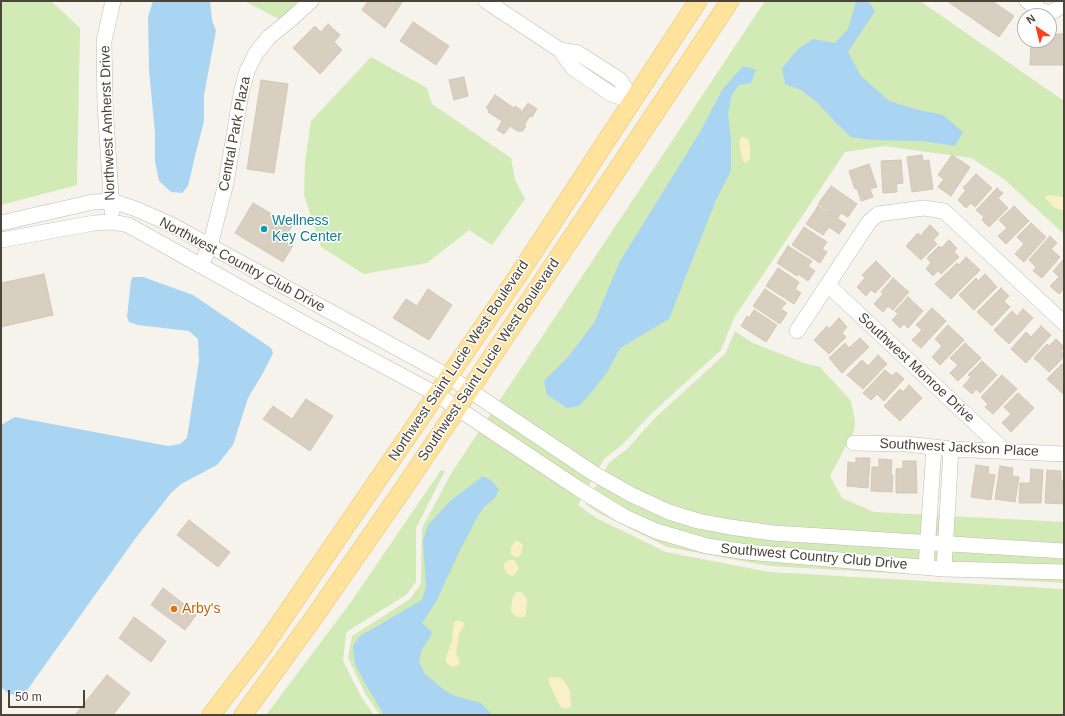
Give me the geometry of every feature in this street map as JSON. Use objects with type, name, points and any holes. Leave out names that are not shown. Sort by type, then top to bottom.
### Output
[{"type":"main road","name":"Northwest Saint Lucie West Boulevard","points":[[211,715],[264,646],[519,274],[698,1]]},
{"type":"main road","name":"Southwest Saint Lucie West Boulevard","points":[[244,713],[314,617],[408,482],[730,1]]},
{"type":"main road","points":[[597,199],[607,169],[636,122],[640,112],[633,101]]},
{"type":"main road","points":[[244,713],[258,683],[314,601],[316,588],[315,582],[311,577]]},
{"type":"street","name":"Northwest Amherst Drive","points":[[112,222],[112,201],[105,104],[104,41],[113,1]]},
{"type":"street","name":"Central Park Plaza","points":[[201,265],[210,246],[226,183],[241,94],[247,71],[256,53],[269,37],[311,1]]},
{"type":"street","points":[[486,1],[560,50],[573,68],[611,94],[633,101]]},
{"type":"street","points":[[1027,1],[1041,10],[1050,13],[1064,5]]},
{"type":"street","name":"Northwest Country Club Drive","points":[[1,223],[93,202],[112,201],[136,209],[170,224],[448,376],[468,391]]},
{"type":"street","points":[[798,331],[868,222],[878,214],[924,208],[944,211],[1064,323]]},
{"type":"street","name":"Northwest Country Club Drive","points":[[1,240],[94,223],[112,222],[128,225],[458,407]]},
{"type":"street","name":"Southwest Monroe Drive","points":[[828,285],[1005,451]]},
{"type":"street","name":"Southwest Country Club Drive","points":[[468,391],[593,473],[632,495],[669,512],[698,521],[773,533],[1064,551]]},
{"type":"street","name":"Southwest Country Club Drive","points":[[458,407],[579,489],[623,516],[656,531],[706,546],[747,552],[926,567],[1064,572]]},
{"type":"street","name":"Southwest Jackson Place","points":[[854,443],[906,444],[951,449],[1064,454]]},
{"type":"street","points":[[926,567],[934,447]]},
{"type":"street","points":[[944,568],[951,449]]},
{"type":"green space","points":[[1,1],[51,1],[80,28],[77,185],[1,205]]},
{"type":"green space","points":[[244,1],[298,1],[281,20]]},
{"type":"green space","points":[[765,1],[920,1],[1064,101],[1064,234],[1004,179],[971,158],[885,146],[845,152],[734,318],[721,350],[651,414],[623,444],[604,459],[578,505],[596,518],[666,552],[769,572],[1064,589],[1064,715],[380,715],[366,695],[348,658],[352,636],[410,599],[421,584],[422,528],[452,472]]},
{"type":"green space","points":[[371,57],[427,88],[432,104],[511,158],[515,180],[525,199],[492,245],[469,230],[427,263],[364,274],[321,247],[304,195],[305,162],[311,121]]},
{"type":"green space","points":[[735,331],[753,343],[804,363],[820,367],[851,401],[855,420],[854,431],[830,476],[842,498],[874,512],[1064,522],[1064,583],[769,566],[667,547],[599,513],[586,504],[609,463],[627,449],[655,418],[725,354]]},
{"type":"green space","points":[[441,470],[445,471],[416,528],[416,582],[406,595],[348,631],[346,634],[343,661],[362,698],[374,715],[266,715],[351,602]]},
{"type":"sand","points":[[741,137],[748,139],[750,147],[750,159],[746,163],[742,158],[739,141]]},
{"type":"sand","points":[[1049,195],[1064,197],[1064,211],[1055,208],[1046,199],[1045,197]]},
{"type":"sand","points":[[515,541],[518,541],[523,545],[522,552],[518,558],[511,555],[511,547]]},
{"type":"sand","points":[[510,560],[514,560],[518,566],[518,570],[513,576],[508,574],[504,568],[504,564]]},
{"type":"sand","points":[[516,592],[521,592],[526,597],[526,613],[524,617],[518,617],[511,611],[512,600]]},
{"type":"sand","points":[[459,620],[465,624],[459,634],[456,653],[460,661],[459,664],[454,667],[448,665],[445,660],[452,640],[454,622]]},
{"type":"sand","points":[[551,677],[561,678],[570,691],[571,705],[569,708],[562,708],[558,703],[549,683],[548,679]]},
{"type":"water","points":[[153,1],[210,1],[212,20],[216,31],[204,95],[204,121],[188,186],[182,193],[171,192],[159,181],[155,161],[155,133],[149,70],[148,17]]},
{"type":"water","points":[[856,1],[868,1],[875,11],[848,52],[861,76],[889,101],[943,115],[963,132],[955,146],[923,141],[871,140],[851,137],[817,102],[801,90],[785,84],[782,68],[798,49],[813,39],[835,43],[848,29]]},
{"type":"water","points":[[743,66],[756,70],[751,83],[739,85],[732,94],[728,114],[731,140],[731,171],[716,200],[669,319],[620,348],[608,371],[591,393],[579,406],[567,408],[547,395],[544,381],[568,357],[594,323],[619,263],[700,132],[722,90]]},
{"type":"water","points":[[133,277],[143,277],[193,295],[271,348],[273,353],[248,398],[233,445],[217,465],[181,484],[171,493],[135,539],[25,693],[17,695],[9,694],[1,687],[1,425],[15,417],[168,446],[180,444],[187,438],[199,361],[198,339],[189,331],[138,325],[129,322],[127,317],[131,280]]},
{"type":"water","points":[[483,476],[493,482],[499,490],[495,498],[485,506],[478,516],[459,552],[436,602],[422,623],[432,632],[422,649],[419,662],[425,674],[444,690],[455,696],[481,703],[492,715],[384,715],[355,664],[353,646],[360,636],[422,600],[426,586],[423,541],[428,525],[450,501]]},
{"type":"building","points":[[368,1],[403,1],[385,28],[362,10]]},
{"type":"building","points":[[947,1],[992,1],[1014,16],[999,37]]},
{"type":"building","points":[[413,22],[449,46],[436,65],[400,41]]},
{"type":"building","points":[[328,24],[340,35],[334,42],[342,50],[320,74],[293,48],[315,26],[321,32]]},
{"type":"building","points":[[1057,34],[1064,34],[1064,65],[1030,65],[1031,48],[1057,48]]},
{"type":"building","points":[[464,77],[468,96],[454,100],[449,80]]},
{"type":"building","points":[[261,80],[288,84],[274,173],[247,169]]},
{"type":"building","points":[[495,95],[514,108],[515,106],[521,110],[521,113],[528,103],[537,109],[524,125],[526,126],[522,132],[520,130],[519,132],[510,126],[504,134],[497,130],[502,121],[488,112],[489,110],[486,108]]},
{"type":"building","points":[[922,155],[923,161],[929,160],[933,189],[912,192],[907,157]]},
{"type":"building","points":[[952,155],[970,167],[951,196],[938,187],[944,179],[938,175]]},
{"type":"building","points":[[901,160],[903,183],[896,184],[897,192],[883,193],[881,161]]},
{"type":"building","points":[[869,164],[877,187],[870,189],[873,197],[861,201],[849,171]]},
{"type":"building","points":[[976,174],[992,188],[975,207],[971,203],[966,208],[958,200],[966,190],[963,188]]},
{"type":"building","points":[[831,186],[857,204],[848,217],[841,213],[838,218],[818,204]]},
{"type":"building","points":[[997,188],[1003,193],[998,198],[1008,208],[989,227],[982,220],[984,217],[976,210]]},
{"type":"building","name":"Wellness Key Center","points":[[253,203],[292,226],[284,240],[293,245],[283,262],[235,233]]},
{"type":"building","points":[[818,206],[846,224],[839,234],[829,227],[823,235],[806,224]]},
{"type":"building","points":[[1014,206],[1029,221],[1006,244],[998,236],[1007,228],[999,220]]},
{"type":"building","points":[[1031,223],[1046,237],[1024,262],[1015,254],[1024,244],[1017,237]]},
{"type":"building","points":[[930,225],[939,234],[933,240],[937,244],[921,260],[906,246],[918,233],[920,236]]},
{"type":"building","points":[[804,227],[827,242],[822,249],[827,252],[820,263],[792,245]]},
{"type":"building","points":[[1050,236],[1057,243],[1051,249],[1060,257],[1042,278],[1033,271],[1036,267],[1029,260]]},
{"type":"building","points":[[949,240],[957,248],[954,252],[959,257],[941,274],[938,271],[933,276],[926,269],[931,263],[927,258],[939,246],[941,248]]},
{"type":"building","points":[[788,246],[812,261],[808,266],[815,271],[808,281],[777,263]]},
{"type":"building","points":[[966,257],[980,270],[951,299],[935,284],[957,263],[959,265]]},
{"type":"building","points":[[1064,259],[1064,289],[1059,294],[1050,286],[1059,277],[1053,271]]},
{"type":"building","points":[[876,261],[891,276],[875,293],[871,290],[866,296],[857,287],[865,278],[862,275]]},
{"type":"building","points":[[778,268],[799,282],[795,289],[801,293],[794,304],[766,286]]},
{"type":"building","points":[[44,274],[53,315],[1,327],[1,283]]},
{"type":"building","points":[[985,274],[997,287],[974,310],[959,295],[976,278],[978,281]]},
{"type":"building","points":[[893,278],[909,292],[893,310],[888,306],[883,312],[874,304],[883,294],[881,292]]},
{"type":"building","points":[[1001,288],[1009,296],[1004,301],[1010,307],[992,326],[977,312]]},
{"type":"building","points":[[428,289],[452,305],[429,340],[393,318],[406,299],[417,306]]},
{"type":"building","points":[[765,289],[786,303],[781,309],[787,313],[780,324],[753,306]]},
{"type":"building","points":[[908,297],[923,311],[908,328],[904,324],[900,328],[892,320],[898,314],[895,311]]},
{"type":"building","points":[[932,308],[946,321],[921,348],[912,340],[922,330],[916,325]]},
{"type":"building","points":[[1023,309],[1033,318],[1009,344],[994,330],[1012,311],[1017,316]]},
{"type":"building","points":[[754,310],[777,325],[766,342],[741,326],[747,316],[749,318]]},
{"type":"building","points":[[839,318],[847,327],[842,333],[846,337],[829,354],[814,340],[827,326],[829,329]]},
{"type":"building","points":[[948,325],[964,340],[940,365],[932,357],[942,346],[935,339]]},
{"type":"building","points":[[1041,326],[1051,335],[1026,363],[1011,349],[1026,332],[1031,337]]},
{"type":"building","points":[[860,338],[869,347],[842,373],[829,358],[845,343],[849,348]]},
{"type":"building","points":[[1056,339],[1064,347],[1061,351],[1064,354],[1064,357],[1049,372],[1034,358],[1047,344],[1049,346]]},
{"type":"building","points":[[965,343],[981,358],[958,381],[950,373],[958,365],[950,358]]},
{"type":"building","points":[[878,355],[887,364],[863,389],[847,375],[862,360],[868,366]]},
{"type":"building","points":[[982,361],[997,375],[980,393],[976,389],[972,394],[963,386],[971,377],[968,375]]},
{"type":"building","points":[[1062,364],[1064,366],[1063,394],[1047,379]]},
{"type":"building","points":[[885,370],[892,376],[896,372],[904,379],[884,401],[877,394],[871,400],[863,393]]},
{"type":"building","points":[[1002,375],[1017,389],[993,414],[985,407],[988,404],[981,397]]},
{"type":"building","points":[[909,385],[922,398],[900,421],[884,406],[900,389],[903,392]]},
{"type":"building","points":[[1018,393],[1034,408],[1011,432],[1002,423],[1011,414],[1004,407]]},
{"type":"building","points":[[306,399],[333,416],[310,451],[263,419],[273,406],[292,419]]},
{"type":"building","points":[[856,458],[870,458],[868,488],[847,486],[848,462],[856,463]]},
{"type":"building","points":[[879,459],[892,460],[892,492],[871,491],[872,467],[879,467]]},
{"type":"building","points":[[903,461],[916,461],[917,493],[896,493],[896,469],[903,468]]},
{"type":"building","points":[[976,465],[989,467],[988,474],[995,475],[991,500],[971,497]]},
{"type":"building","points":[[1000,466],[1013,468],[1012,476],[1019,477],[1015,502],[995,499]]},
{"type":"building","points":[[1031,469],[1043,470],[1041,503],[1019,503],[1020,483],[1030,483]]},
{"type":"building","points":[[1047,470],[1061,471],[1061,480],[1064,480],[1064,504],[1045,503]]},
{"type":"building","points":[[189,520],[230,552],[218,567],[177,535]]},
{"type":"building","name":"Arby's","points":[[163,588],[197,614],[185,630],[151,605]]},
{"type":"building","points":[[134,617],[166,641],[151,662],[119,638]]},
{"type":"building","points":[[107,675],[130,693],[113,715],[75,715]]},
{"type":"place","name":"Wellness Key Center","points":[[264,229]]},
{"type":"place","name":"Arby's","points":[[174,609]]}]
